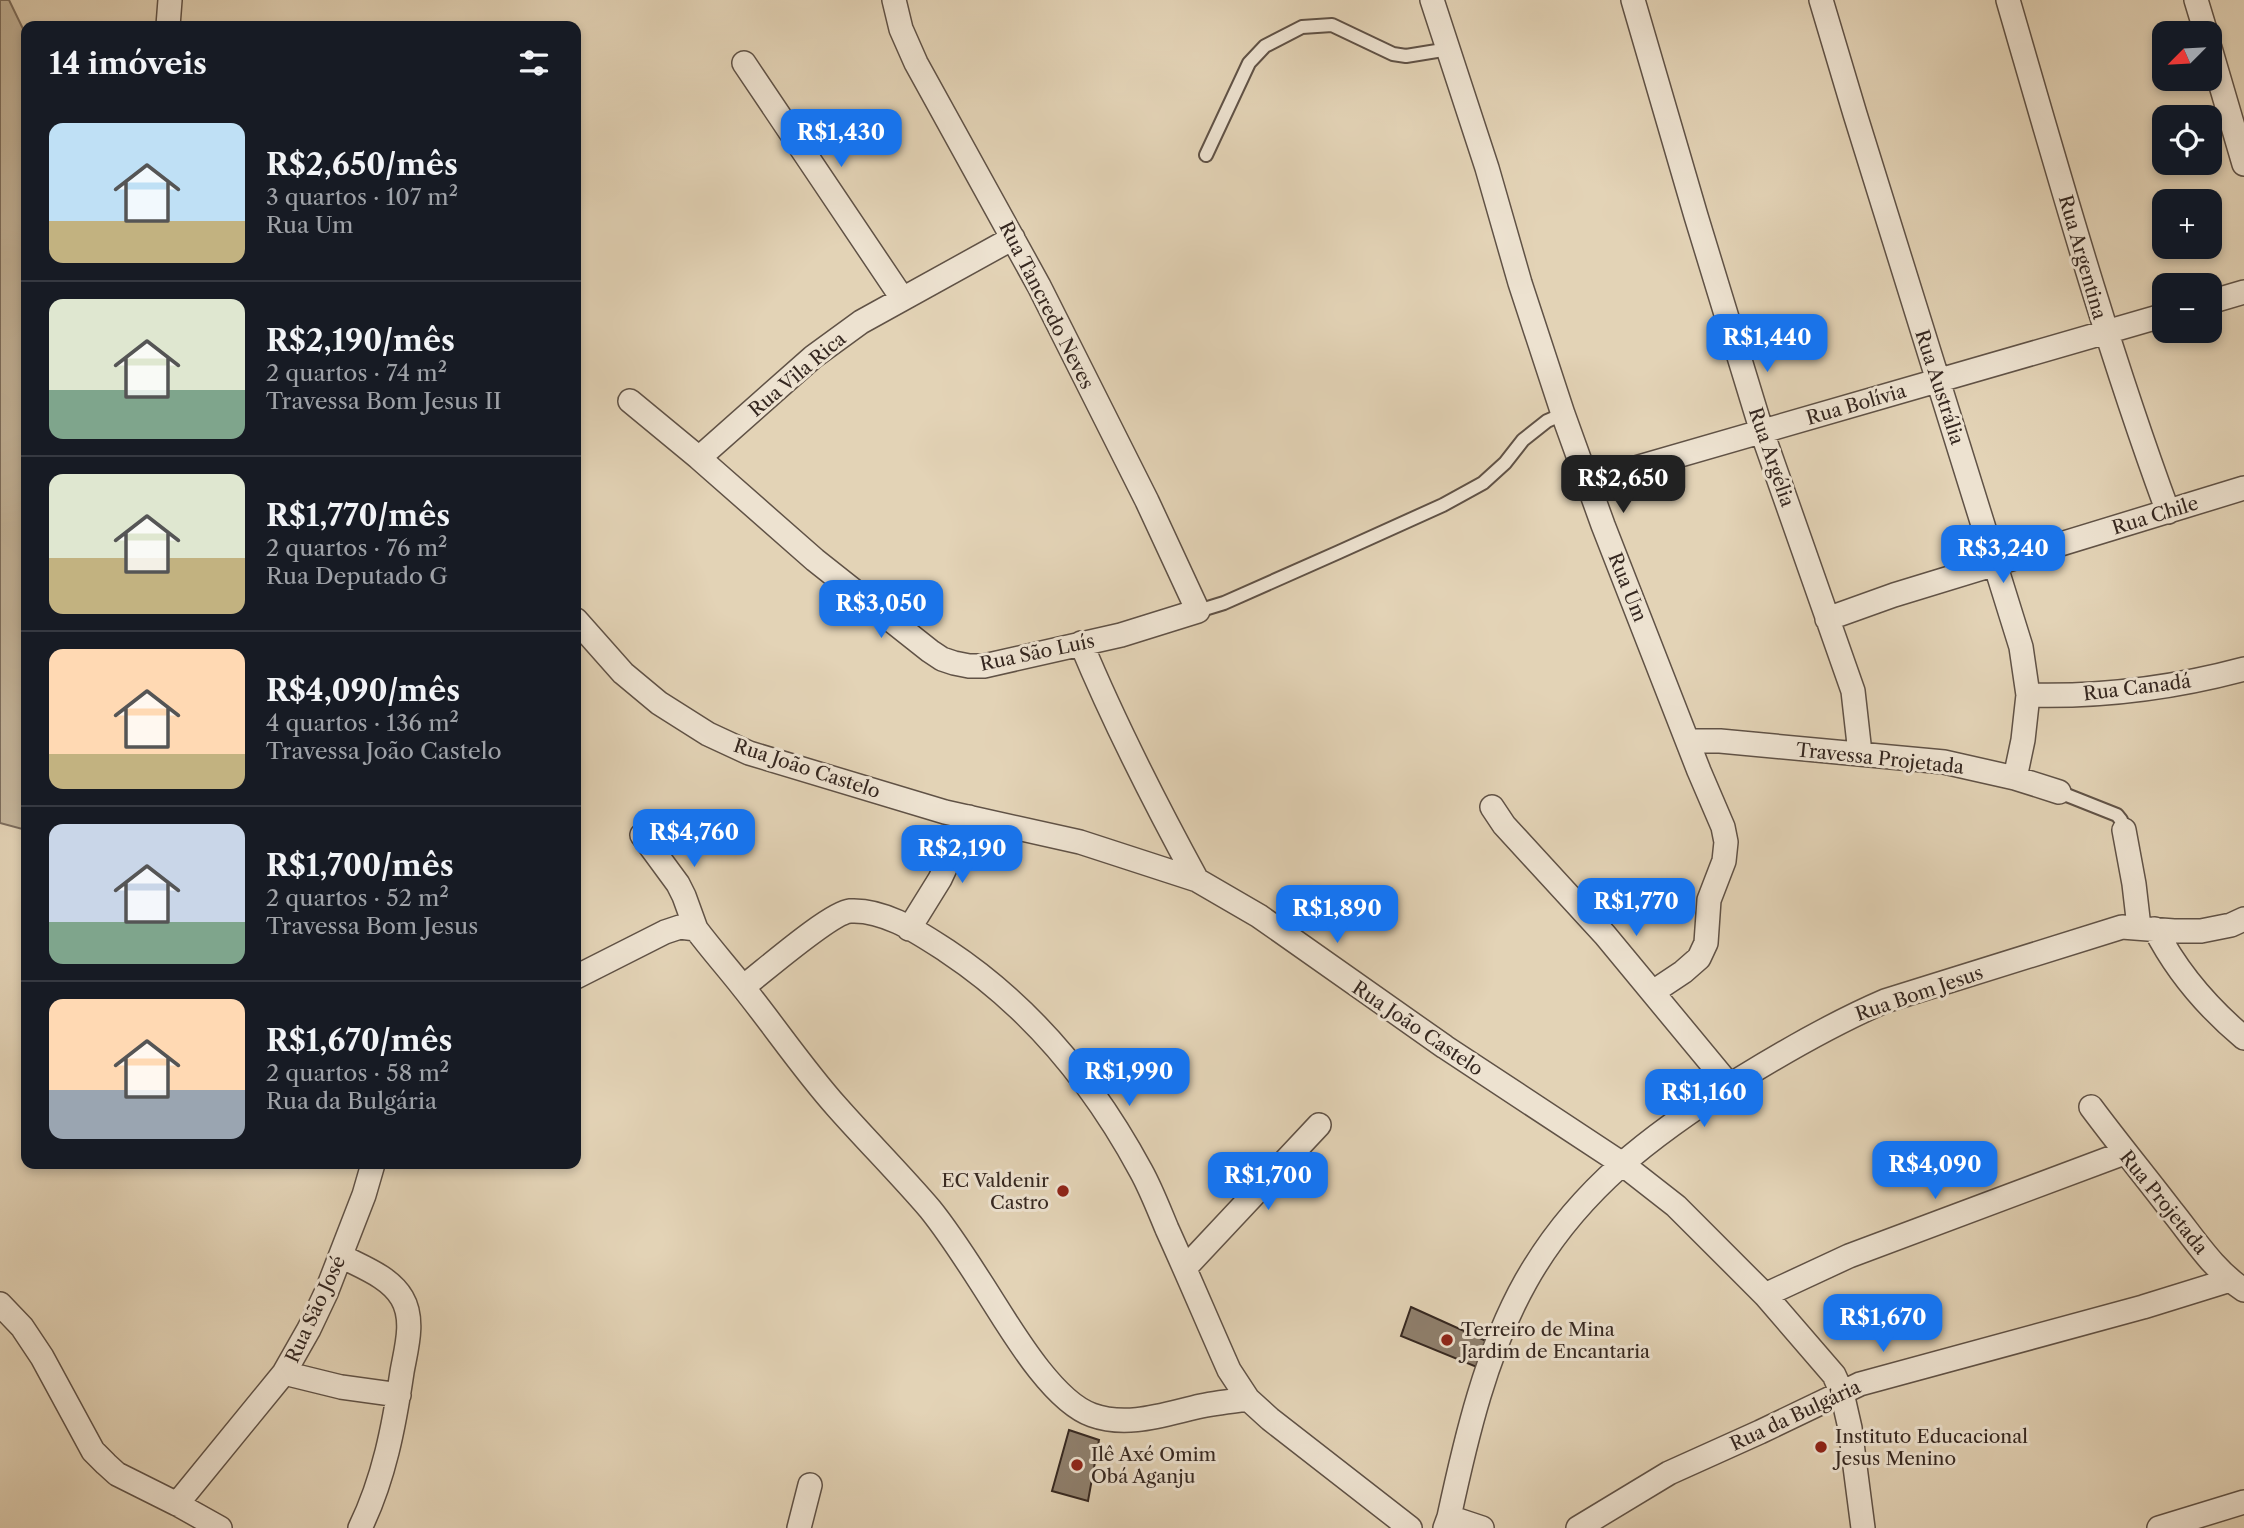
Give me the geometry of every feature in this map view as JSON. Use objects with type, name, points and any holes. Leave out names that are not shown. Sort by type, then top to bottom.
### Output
[{"type":"street","points":[[168,21],[170,0]]},
{"type":"street","name":"Rua Tancredo Neves","points":[[894,0],[901,29],[916,63],[1013,238],[1147,501],[1198,611]]},
{"type":"street","name":"Rua Um","points":[[1432,0],[1488,168],[1520,283],[1563,414],[1587,482],[1723,827],[1726,842],[1724,861],[1709,900],[1706,943],[1699,958],[1653,992]]},
{"type":"street","name":"Rua Argélia","points":[[1633,0],[1762,432],[1853,691],[1860,753]]},
{"type":"street","name":"Rua Austrália","points":[[1821,0],[2021,647],[2028,695],[2015,778]]},
{"type":"street","name":"Rua Argentina","points":[[2008,0],[2105,332],[2168,512]]},
{"type":"street","points":[[2196,0],[2202,21]]},
{"type":"street","points":[[744,63],[902,298]]},
{"type":"street","points":[[2222,89],[2244,164]]},
{"type":"street","name":"Rua Vila Rica","points":[[699,458],[813,356],[861,322],[1013,238]]},
{"type":"street","points":[[2222,298],[2244,292]]},
{"type":"street","name":"Rua Bolívia","points":[[1587,482],[2152,319]]},
{"type":"street","name":"Rua São Luís","points":[[630,401],[815,560],[942,659],[969,666],[984,666],[1134,632],[1198,611]]},
{"type":"street","name":"Rua Chile","points":[[1827,619],[1894,595],[2244,488]]},
{"type":"street","name":"Rua João Castelo","points":[[581,626],[623,673],[650,696],[708,734],[749,753],[945,811],[1080,842],[1197,880],[1259,916],[1445,1047],[1621,1163],[1676,1206],[1765,1295],[1834,1375],[1842,1393],[1850,1428],[1863,1528]]},
{"type":"street","points":[[1081,643],[1118,729],[1197,880]]},
{"type":"street","name":"Rua Canadá","points":[[2028,695],[2099,694],[2174,685],[2244,669]]},
{"type":"street","name":"Travessa Projetada","points":[[1689,741],[1720,741],[1944,762],[2015,778],[2059,792]]},
{"type":"street","points":[[1492,807],[1504,825],[1605,934],[1730,1086]]},
{"type":"street","points":[[909,929],[940,879],[969,817]]},
{"type":"street","name":"Travessa Projetada","points":[[2124,830],[2134,884],[2147,928]]},
{"type":"street","points":[[642,835],[684,896],[695,929],[800,1064],[931,1211],[956,1243],[1022,1346],[1055,1389],[1090,1415],[1125,1421],[1248,1399]]},
{"type":"street","points":[[743,988],[821,925],[850,911],[891,919],[964,962],[1002,992],[1046,1035],[1091,1089],[1115,1125],[1142,1173],[1229,1370],[1248,1399],[1410,1528]]},
{"type":"street","name":"Rua Bom Jesus","points":[[1447,1523],[1465,1443],[1481,1391],[1526,1282],[1574,1211],[1621,1163],[1730,1086],[1840,1022],[1885,1001],[2107,930],[2122,927],[2202,931],[2231,925],[2244,919]]},
{"type":"street","points":[[2147,928],[2195,991],[2244,1038]]},
{"type":"street","points":[[581,974],[671,929],[695,929]]},
{"type":"street","name":"Rua Projetada","points":[[2091,1107],[2124,1153],[2200,1246],[2237,1285]]},
{"type":"street","points":[[1185,1268],[1319,1125]]},
{"type":"street","points":[[1765,1295],[1849,1256],[2124,1153]]},
{"type":"street","name":"Rua São José","points":[[177,1504],[284,1373],[309,1329],[341,1256],[371,1169]]},
{"type":"street","points":[[341,1256],[388,1281],[404,1301],[409,1317],[393,1428],[380,1479],[360,1528]]},
{"type":"street","name":"Rua da Bulgária","points":[[1578,1528],[1670,1473],[1880,1377],[2028,1340],[2143,1307],[2237,1285]]},
{"type":"street","points":[[0,1304],[22,1327],[42,1356],[93,1451],[117,1474],[220,1528]]},
{"type":"street","points":[[284,1373],[341,1387],[399,1395]]},
{"type":"street","points":[[799,1528],[810,1485]]},
{"type":"street","points":[[2160,1528],[2244,1502]]},
{"type":"street","points":[[1447,1523],[1482,1528]]},
{"type":"lane","points":[[1206,155],[1249,63],[1265,46],[1302,27],[1332,25],[1393,54],[1406,56],[1449,49]]},
{"type":"lane","points":[[1198,611],[1224,603],[1443,505],[1483,483],[1505,463],[1523,440],[1547,421],[1563,414]]},
{"type":"lane","name":"Travessa Projetada","points":[[2059,792],[2117,815],[2124,830]]},
{"type":"shaded area","points":[[0,0],[9,0],[21,25],[21,829],[0,823]]},
{"type":"building","name":"Terreiro de Mina Jardim de Encantaria","points":[[1411,1307],[1493,1344],[1484,1370],[1401,1336]]},
{"type":"building","name":"Ilê Axé Omim Obá Aganju","points":[[1069,1430],[1099,1440],[1088,1501],[1052,1491]]},
{"type":"place","name":"EC Valdenir Castro","points":[[1063,1191]]},
{"type":"place","name":"Terreiro de Mina Jardim de Encantaria","points":[[1447,1340]]},
{"type":"place","name":"Instituto Educacional Jesus Menino","points":[[1821,1447]]},
{"type":"place","name":"Ilê Axé Omim Obá Aganju","points":[[1077,1465]]}]
